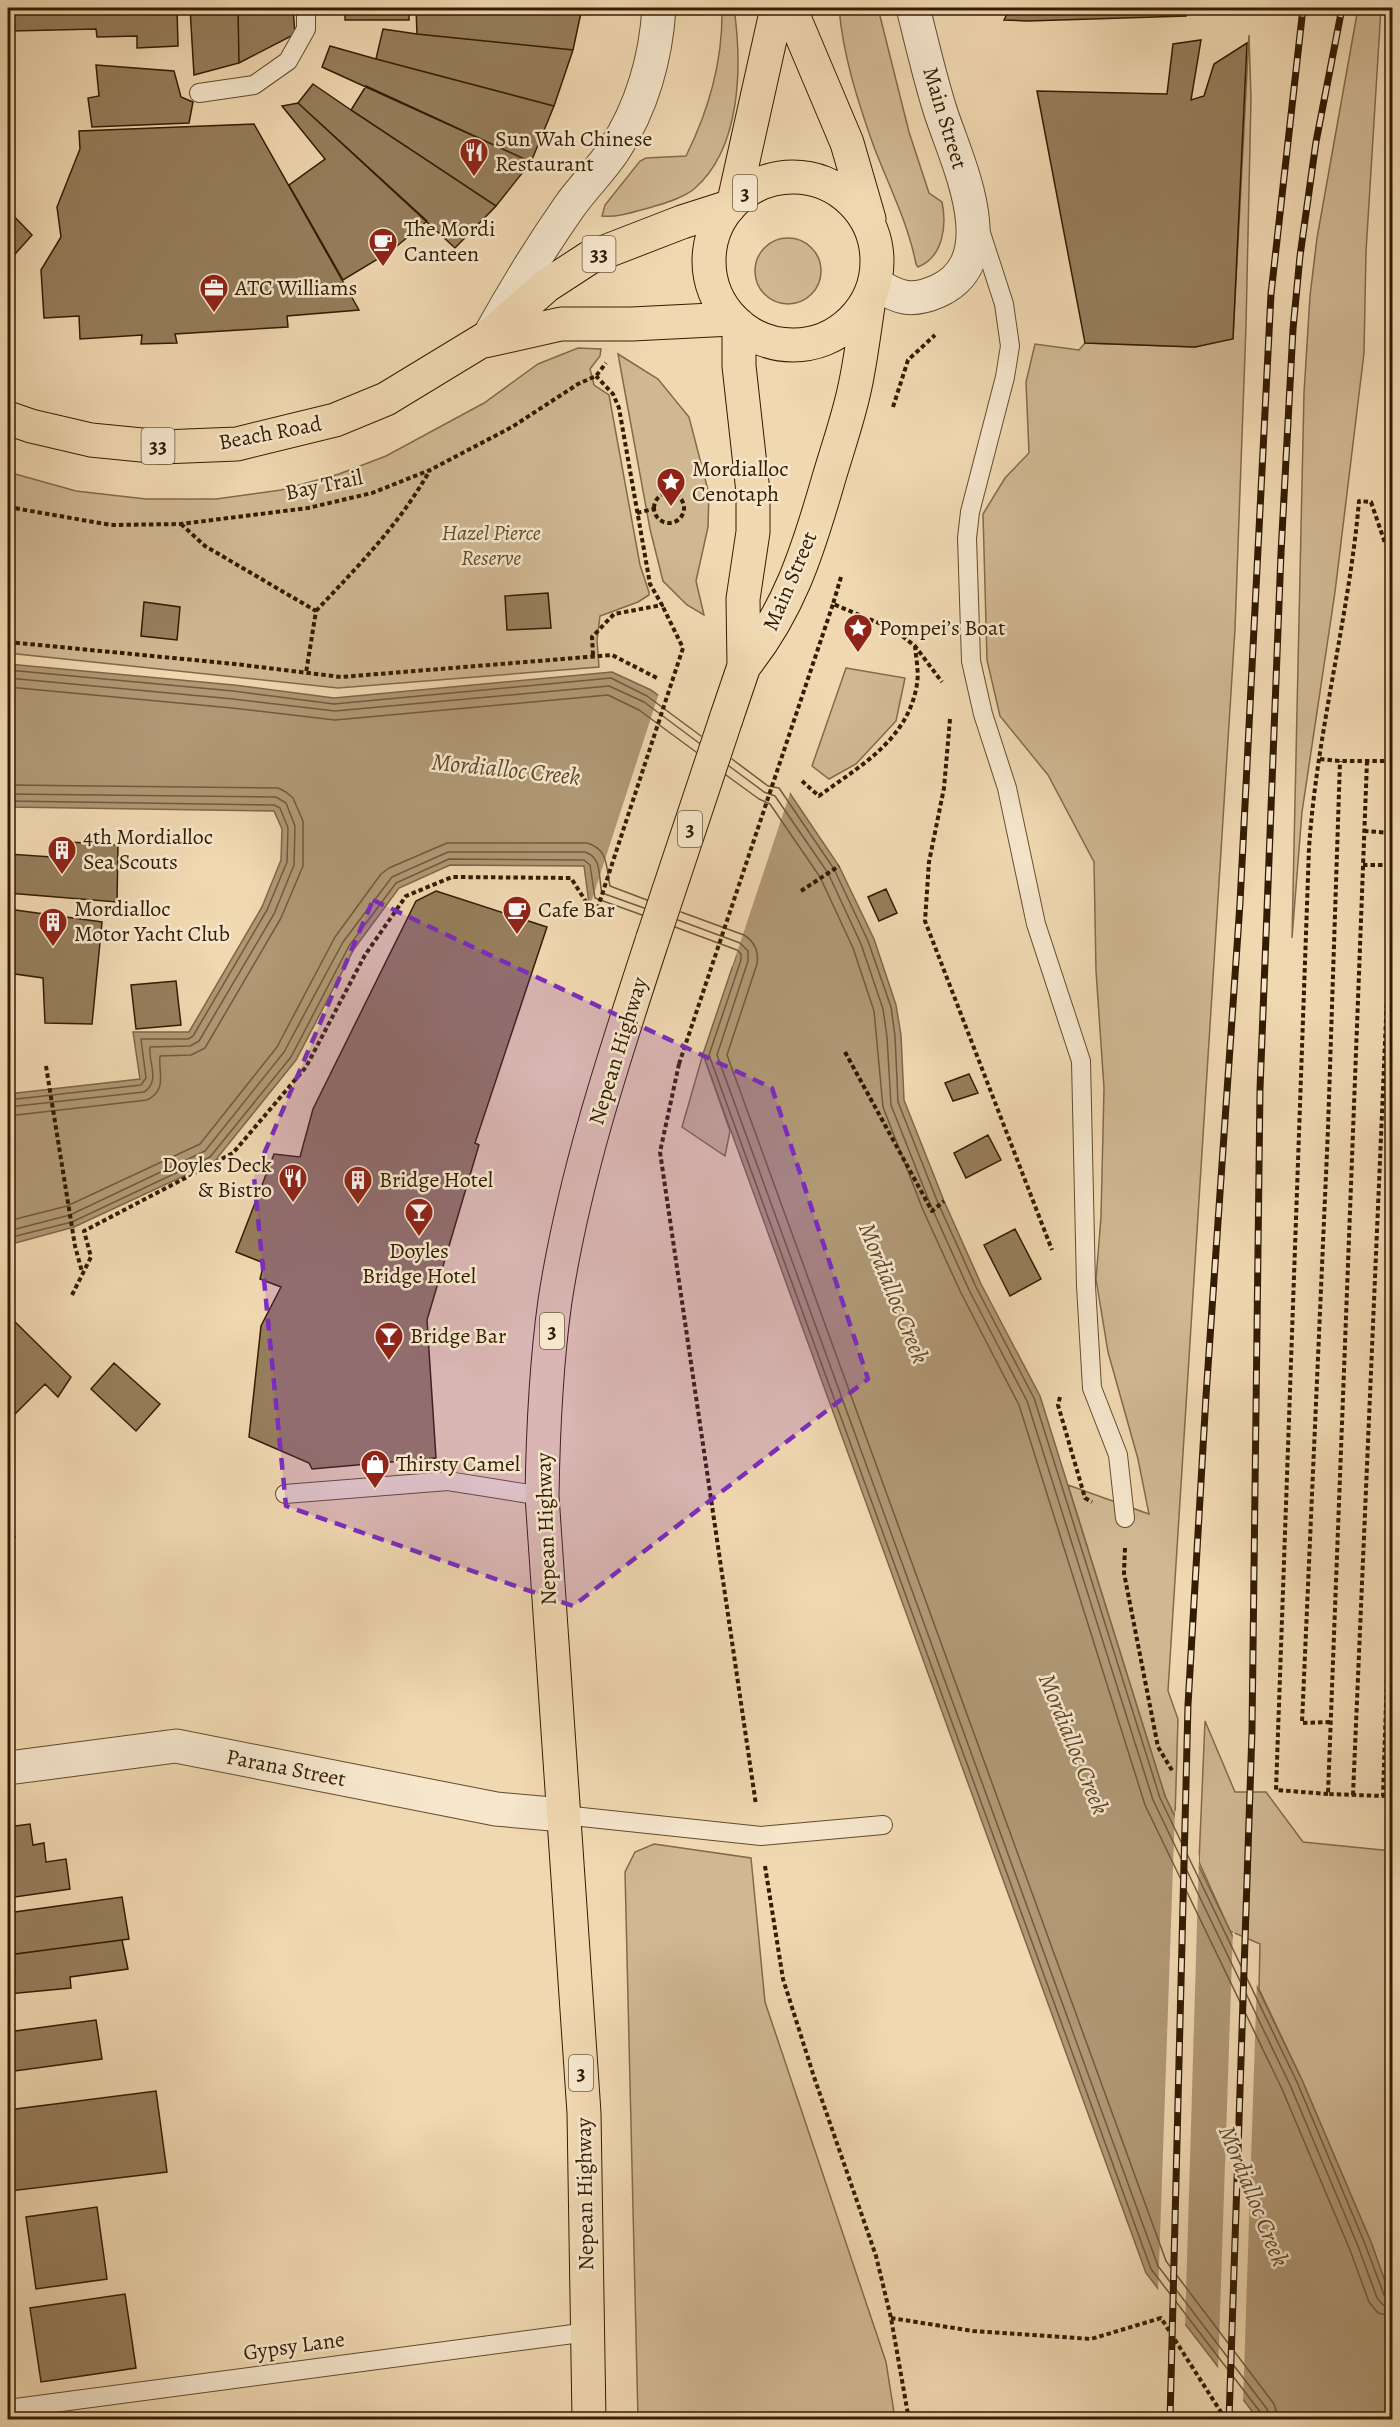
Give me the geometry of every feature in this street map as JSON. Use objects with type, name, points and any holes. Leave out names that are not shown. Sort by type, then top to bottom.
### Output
[{"type":"main road","name":"3","points":[[732,204],[777,8]]},
{"type":"main road","name":"3","points":[[790,8],[847,143],[872,230],[877,257],[872,291],[853,321],[842,330],[830,337],[804,345],[790,346],[763,340],[736,322],[717,296],[710,270],[711,243],[721,218],[745,192],[770,181],[783,178],[811,179],[836,189],[857,207],[872,230]]},
{"type":"main road","name":"Beach Road","points":[[8,418],[91,441],[162,447],[237,444],[335,420],[386,399],[484,340],[546,286],[589,258],[732,204]]},
{"type":"main road","name":"Main Street","points":[[744,666],[766,639],[779,615],[794,584],[813,532],[854,390],[872,291]]},
{"type":"main road","name":"Beach Road","points":[[484,340],[561,324],[736,322]]},
{"type":"main road","name":"Main Street","points":[[736,322],[754,503],[753,531],[743,599],[744,666]]},
{"type":"main road","name":"Nepean Highway","points":[[590,2420],[583,2103],[542,1496],[549,1362],[555,1302],[582,1168],[620,1037],[744,666]]},
{"type":"street","points":[[484,340],[542,246],[613,152],[631,121],[648,75],[658,27],[659,8]]},
{"type":"street","name":"Main Street","points":[[872,291],[918,298],[946,288],[954,282],[966,266],[972,248],[973,228],[970,199],[936,98],[913,8]]},
{"type":"street","name":"Parana Street","points":[[8,1768],[176,1746],[487,1807],[563,1815]]},
{"type":"lane","points":[[199,93],[254,85],[288,61],[306,29],[306,8]]},
{"type":"lane","points":[[970,199],[1004,304],[1010,346],[1005,377],[970,512],[967,548],[971,661],[983,714],[1006,788],[1035,924],[1081,1061],[1086,1286],[1092,1388],[1118,1455],[1125,1518]]},
{"type":"lane","points":[[285,1494],[448,1481],[542,1496]]},
{"type":"lane","points":[[563,1815],[761,1836],[884,1825]]},
{"type":"lane","name":"Gypsy Lane","points":[[8,2409],[588,2332]]},
{"type":"path","points":[[891,415],[908,360],[935,335],[945,331]]},
{"type":"path","name":"Bay Trail","points":[[8,507],[111,525],[181,524],[308,508],[372,493],[430,470],[512,427],[578,384],[596,376],[611,357]]},
{"type":"path","points":[[72,1295],[91,1257],[84,1232],[233,1153],[306,1067],[365,955],[406,896],[452,877],[571,878],[596,916],[683,648],[650,584],[619,408],[613,394],[596,376]]},
{"type":"path","points":[[306,673],[316,611],[389,532],[414,499],[430,470]]},
{"type":"path","points":[[671,492],[681,498],[684,509],[680,519],[667,524],[657,519],[653,509],[660,495],[671,492]]},
{"type":"path","points":[[1392,550],[1385,543],[1371,502],[1359,501],[1355,542],[1320,759],[1310,848],[1276,1790],[1383,1796],[1392,1519]]},
{"type":"path","points":[[637,513],[653,509]]},
{"type":"path","points":[[181,524],[205,546],[316,611]]},
{"type":"path","points":[[843,571],[679,1064],[660,1152],[783,1979],[814,2077],[876,2256],[891,2318],[909,2420]]},
{"type":"path","points":[[833,604],[893,629],[915,646],[945,687]]},
{"type":"path","points":[[593,656],[592,637],[614,614],[662,605]]},
{"type":"path","points":[[8,642],[235,664],[341,677],[612,655],[657,678]]},
{"type":"path","points":[[802,780],[819,796],[885,748],[907,717],[917,683],[915,646]]},
{"type":"path","points":[[950,718],[944,788],[929,862],[926,921],[1055,1257]]},
{"type":"path","points":[[1320,759],[1392,761]]},
{"type":"path","points":[[1330,1722],[1302,1723],[1328,1129],[1340,761]]},
{"type":"path","points":[[1328,1794],[1367,761]]},
{"type":"path","points":[[1365,831],[1392,833]]},
{"type":"path","points":[[1363,865],[1392,865]]},
{"type":"path","points":[[801,891],[839,866]]},
{"type":"path","points":[[1353,1795],[1392,878]]},
{"type":"path","points":[[845,1052],[932,1211],[944,1201]]},
{"type":"path","points":[[46,1066],[73,1232],[82,1272]]},
{"type":"path","points":[[1061,1396],[1058,1405],[1085,1498]]},
{"type":"path","points":[[1125,1518],[1125,1573],[1158,1747],[1173,1772]]},
{"type":"path","points":[[891,2318],[973,2331],[1091,2339],[1161,2318],[1226,2420]]},
{"type":"highlighted area","points":[[373,900],[772,1088],[868,1379],[573,1606],[286,1506],[254,1177]]},
{"type":"green space","points":[[722,8],[734,8],[738,79],[730,128],[722,151],[710,172],[694,189],[679,198],[627,214],[602,216],[605,205],[640,161],[646,158],[686,156],[708,103],[713,84],[720,47]]},
{"type":"green space","points":[[839,8],[878,8],[909,132],[929,193],[942,202],[944,221],[941,240],[933,256],[918,267],[903,219],[874,147],[857,96],[844,44]]},
{"type":"green space","points":[[1358,8],[1381,8],[1366,252],[1364,353],[1335,592],[1302,812],[1292,938],[1304,393],[1310,296],[1317,238]]},
{"type":"green space","points":[[1249,35],[1251,98],[1246,326],[1235,629],[1168,1691],[1178,1719],[1175,1817],[1165,1796],[1068,1485],[1149,1514],[1138,1459],[1108,1352],[1096,1279],[1101,1217],[1104,1088],[1096,971],[1094,862],[1048,775],[1000,716],[987,660],[983,514],[1005,478],[1029,453],[1026,382],[1035,344],[1079,350],[1085,343],[1195,347],[1233,338]]},
{"type":"green space","points":[[788,238],[801,241],[811,248],[818,258],[821,271],[818,284],[811,294],[801,301],[788,304],[775,301],[765,294],[758,284],[755,271],[758,258],[765,248],[775,241]]},
{"type":"green space","name":"Hazel Pierce Reserve","points":[[578,348],[601,349],[600,356],[590,369],[594,385],[609,395],[640,565],[649,592],[649,595],[638,602],[600,616],[597,640],[599,667],[338,688],[8,653],[8,472],[76,491],[146,499],[216,499],[281,490],[339,474],[386,456],[484,403],[538,364]]},
{"type":"green space","points":[[618,354],[658,379],[689,417],[709,494],[708,527],[696,581],[704,615],[687,605],[663,581],[650,529]]},
{"type":"green space","points":[[846,668],[905,678],[896,721],[856,764],[829,779],[812,766]]},
{"type":"green space","points":[[703,1054],[730,1131],[725,1156],[682,1127]]},
{"type":"green space","points":[[1205,1721],[1235,1792],[1266,1792],[1303,1842],[1392,1851],[1392,2301],[1371,2242],[1302,2080],[1259,1989],[1260,1944],[1230,1931],[1199,1862]]},
{"type":"green space","points":[[654,1844],[751,1858],[765,2002],[886,2362],[895,2419],[638,2419],[625,1872],[635,1852]]},
{"type":"water","name":"Mordialloc Creek","points":[[8,664],[234,685],[334,698],[612,672],[651,690],[772,781],[781,780],[839,866],[874,939],[896,1005],[901,1035],[904,1100],[944,1201],[981,1284],[1040,1396],[1165,1796],[1302,2080],[1371,2242],[1392,2301],[1392,2419],[1258,2419],[1146,2273],[703,1054],[736,956],[589,903],[584,866],[450,865],[399,888],[354,949],[296,1060],[214,1162],[74,1227],[8,1245],[8,1094],[140,1079],[133,1032],[189,1032],[262,907],[281,860],[282,829],[274,811],[8,807]]},
{"type":"pier","points":[[659,693],[773,778],[783,778],[791,790],[732,967],[729,966],[732,958],[590,906]]},
{"type":"pier","points":[[1175,1810],[1199,1856],[1185,2328],[1158,2294]]},
{"type":"pier","points":[[1233,1930],[1257,1978],[1243,2403],[1218,2371]]},
{"type":"building","points":[[11,8],[177,8],[178,46],[137,48],[137,36],[97,37],[96,29],[12,31]]},
{"type":"building","points":[[190,8],[238,8],[239,63],[194,75]]},
{"type":"building","points":[[238,8],[293,8],[295,34],[239,63]]},
{"type":"building","points":[[345,8],[409,8],[409,20],[345,20]]},
{"type":"building","points":[[416,8],[582,8],[573,50],[417,34]]},
{"type":"building","points":[[1010,8],[1186,8],[1186,16],[1004,20]]},
{"type":"building","points":[[383,29],[573,50],[554,106],[376,59]]},
{"type":"building","points":[[1201,40],[1191,100],[1204,96],[1214,64],[1247,43],[1233,339],[1195,347],[1085,343],[1037,91],[1167,94],[1173,44]]},
{"type":"building","points":[[330,46],[554,106],[531,162],[322,67]]},
{"type":"building","points":[[96,65],[174,71],[181,97],[193,102],[189,123],[92,127],[88,98],[99,96]]},
{"type":"building","points":[[313,84],[496,206],[455,248],[298,103]]},
{"type":"building","points":[[366,86],[531,162],[496,206],[351,110]]},
{"type":"building","points":[[298,103],[427,221],[391,251],[343,280],[289,185],[325,159],[282,106]]},
{"type":"building","points":[[254,124],[359,310],[287,316],[288,327],[175,334],[177,343],[141,344],[142,335],[80,339],[79,316],[44,318],[41,270],[61,237],[57,207],[80,149],[79,131]]},
{"type":"building","points":[[8,210],[32,235],[8,262]]},
{"type":"building","points":[[548,593],[551,628],[507,630],[505,596]]},
{"type":"building","points":[[144,602],[180,607],[177,640],[141,636]]},
{"type":"building","name":"4th Mordialloc Sea Scouts","points":[[53,841],[118,845],[117,902],[8,893],[8,854],[52,857]]},
{"type":"building","points":[[886,889],[897,913],[879,921],[868,897]]},
{"type":"building","name":"Bridge Hotel","points":[[436,891],[547,927],[475,1143],[479,1145],[427,1320],[436,1458],[312,1469],[309,1463],[249,1437],[261,1326],[281,1287],[260,1279],[264,1263],[236,1252],[274,1154],[300,1157],[313,1109],[416,901]]},
{"type":"building","name":"Mordialloc Motor Yacht Club","points":[[8,909],[102,922],[92,1024],[45,1023],[43,978],[8,973]]},
{"type":"building","points":[[176,981],[181,1025],[136,1029],[131,985]]},
{"type":"building","points":[[969,1074],[978,1093],[953,1101],[945,1083]]},
{"type":"building","points":[[988,1135],[1001,1160],[966,1178],[954,1153]]},
{"type":"building","points":[[1015,1229],[1041,1279],[1010,1296],[984,1245]]},
{"type":"building","points":[[8,1315],[71,1377],[58,1397],[45,1384],[8,1421]]},
{"type":"building","points":[[114,1363],[160,1404],[136,1431],[91,1389]]},
{"type":"building","points":[[8,1516],[15,1537],[8,1540]]},
{"type":"building","points":[[30,1824],[33,1845],[44,1843],[46,1862],[66,1859],[70,1889],[8,1898],[8,1827]]},
{"type":"building","points":[[122,1897],[129,1939],[8,1955],[8,1913]]},
{"type":"building","points":[[122,1940],[128,1969],[70,1977],[71,1988],[8,1994],[8,1955]]},
{"type":"building","points":[[96,2020],[102,2059],[8,2072],[8,2032]]},
{"type":"building","points":[[156,2091],[167,2172],[10,2191],[8,2110]]},
{"type":"building","points":[[97,2207],[107,2279],[36,2289],[26,2217]]},
{"type":"building","points":[[125,2294],[136,2368],[41,2382],[30,2308]]},
{"type":"railway","points":[[1170,2420],[1188,1705],[1206,1396],[1240,903],[1271,294],[1303,8]]},
{"type":"railway","points":[[1229,2420],[1252,1731],[1260,1089],[1281,553],[1293,329],[1300,256],[1316,142],[1342,8]]},
{"type":"railway","points":[[1391,366],[1389,192],[1392,88]]},
{"type":"place","name":"Sun Wah Chinese Restaurant","points":[[474,178]]},
{"type":"place","name":"The Mordi Canteen","points":[[383,268]]},
{"type":"place","name":"ATC Williams","points":[[214,314]]},
{"type":"place","name":"Mordialloc Cenotaph","points":[[671,508]]},
{"type":"place","name":"Pompei’s Boat","points":[[858,654]]},
{"type":"place","name":"4th Mordialloc Sea Scouts","points":[[62,876]]},
{"type":"place","name":"Cafe Bar","points":[[517,936]]},
{"type":"place","name":"Mordialloc Motor Yacht Club","points":[[53,948]]},
{"type":"place","name":"Doyles Deck & Bistro","points":[[293,1204]]},
{"type":"place","name":"Bridge Hotel","points":[[358,1206]]},
{"type":"place","name":"Doyles Bridge Hotel","points":[[419,1238]]},
{"type":"place","name":"Bridge Bar","points":[[389,1362]]},
{"type":"place","name":"Thirsty Camel","points":[[375,1490]]}]
